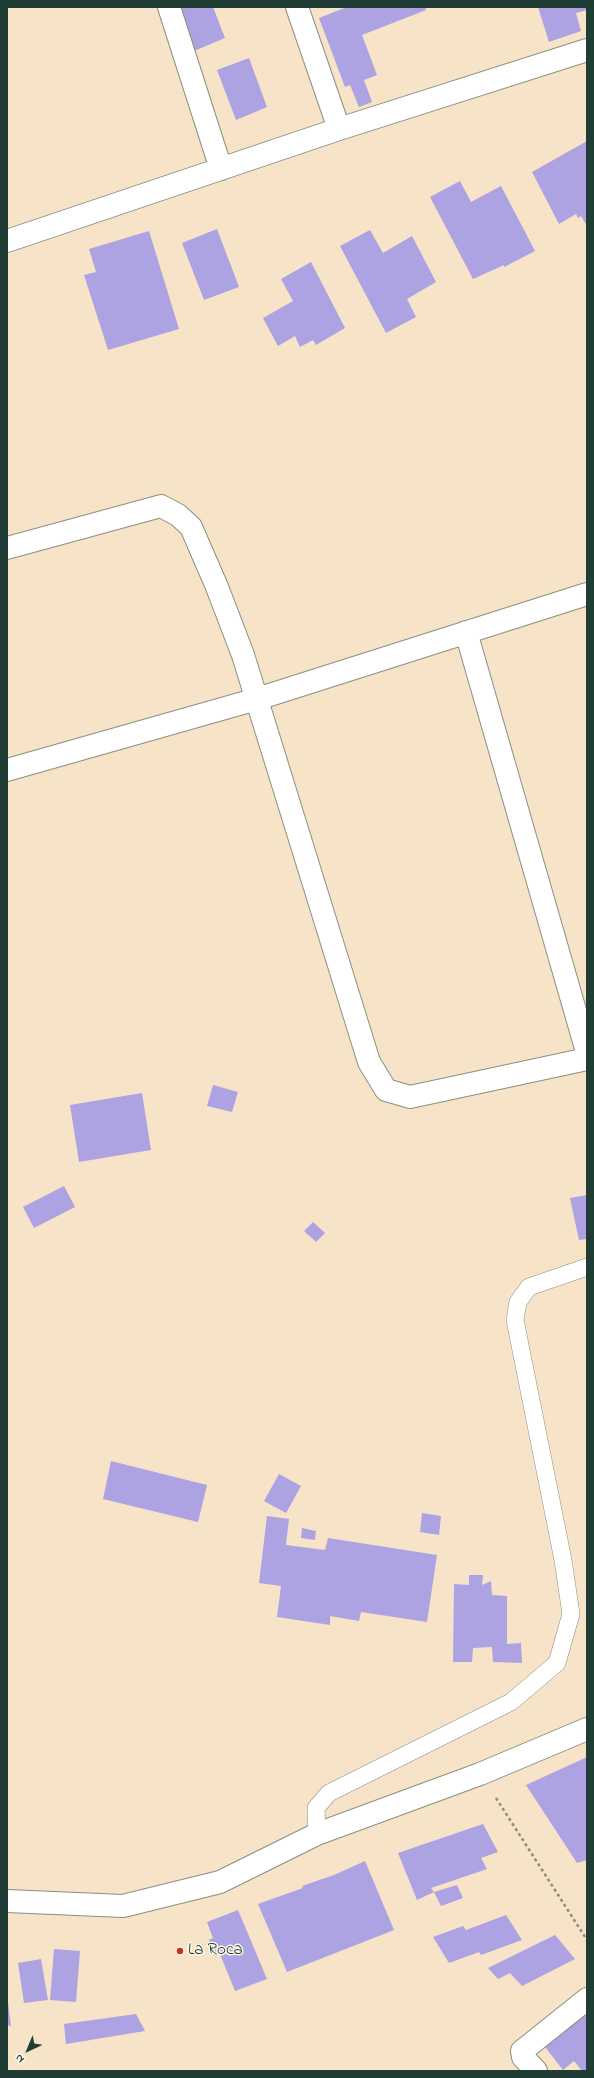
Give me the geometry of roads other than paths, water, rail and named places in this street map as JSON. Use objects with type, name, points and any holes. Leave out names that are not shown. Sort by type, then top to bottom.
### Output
[{"type":"street","points":[[169,7],[221,169]]},
{"type":"street","points":[[297,7],[339,129]]},
{"type":"street","points":[[7,241],[339,129],[587,50]]},
{"type":"street","points":[[7,548],[161,506],[178,515],[191,527],[218,587],[257,698],[369,1062],[386,1090],[410,1097],[587,1060]]},
{"type":"street","points":[[7,770],[257,698],[587,594]]},
{"type":"street","points":[[466,632],[587,1052]]},
{"type":"street","points":[[7,1901],[123,1906],[220,1882],[317,1834],[480,1774],[587,1729]]},
{"type":"street","points":[[536,2071],[523,2057],[522,2051],[587,1998]]},
{"type":"lane","points":[[317,1834],[316,1808],[329,1793],[511,1702],[557,1663],[571,1614],[563,1560],[515,1320],[518,1302],[529,1287],[587,1267]]},
{"type":"place","name":"La Roca","points":[[180,1951]]}]
